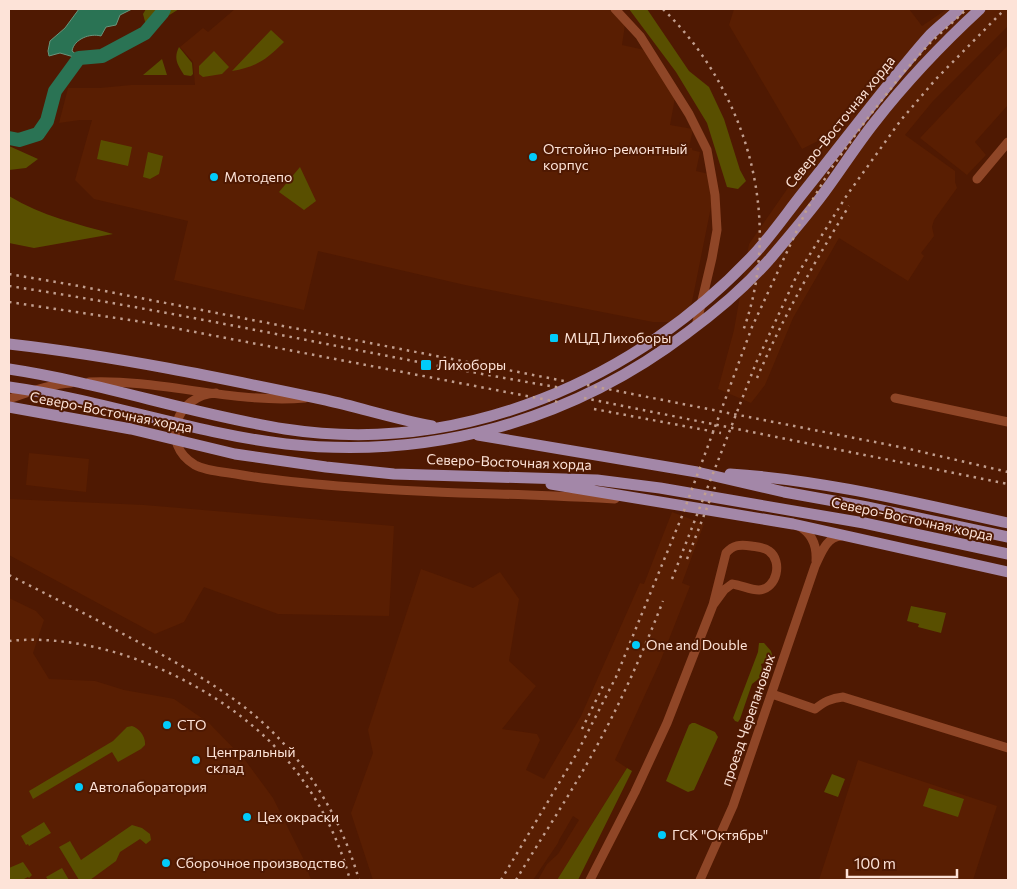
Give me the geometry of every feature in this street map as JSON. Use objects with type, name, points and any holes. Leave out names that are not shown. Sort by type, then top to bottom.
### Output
[{"type":"main road","name":"Северо-Восточная хорда","points":[[9,368],[111,389],[214,416],[287,429],[353,435],[413,432],[475,421],[549,397],[611,368],[659,336],[706,301],[758,250],[864,114],[930,35],[959,9]]},
{"type":"main road","name":"Северо-Восточная хорда","points":[[9,387],[276,442],[357,448],[417,444],[480,432],[553,410],[616,380],[668,348],[714,313],[767,262],[819,199],[874,123],[942,45],[980,9]]},
{"type":"main road","name":"Северо-Восточная хорда","points":[[9,344],[46,348],[148,365],[312,398],[427,425],[697,472],[784,492],[867,507],[1008,537]]},
{"type":"main road","name":"Северо-Восточная хорда","points":[[9,407],[131,429],[235,454],[326,467],[394,474],[598,480],[679,491],[864,523],[1008,554]]},
{"type":"main road","points":[[697,472],[768,477],[840,486],[1008,523]]},
{"type":"main road","points":[[510,476],[593,492],[793,524],[1008,572]]},
{"type":"street","points":[[615,9],[640,36],[689,114],[707,150],[715,195],[717,230],[696,326]]},
{"type":"street","points":[[977,179],[1008,142]]},
{"type":"street","points":[[9,400],[64,383],[92,382],[122,382],[287,400],[312,398]]},
{"type":"street","points":[[216,393],[202,395],[191,401],[182,411],[176,424],[176,437],[180,450],[188,460],[199,467],[265,480],[380,489],[661,502]]},
{"type":"street","points":[[894,398],[1008,422]]},
{"type":"street","name":"проезд Черепановых","points":[[793,524],[804,529],[814,540],[815,566]]},
{"type":"street","name":"проезд Черепановых","points":[[700,880],[733,806],[815,566],[828,542],[836,536],[845,535]]},
{"type":"street","points":[[590,880],[660,738],[713,605],[726,553],[730,548],[742,544],[763,548],[771,552],[776,559],[777,568],[773,582],[768,587],[760,590],[732,584],[724,590],[713,605]]},
{"type":"street","points":[[772,694],[815,709],[828,700],[843,697],[1008,748]]},
{"type":"shaded area","points":[[79,9],[132,9],[120,15],[116,25],[106,27],[101,36],[92,35],[79,40],[73,47],[72,51],[77,55],[74,57],[60,53],[49,56],[50,41],[65,28]]},
{"type":"shaded area","points":[[146,9],[179,9],[147,29],[143,14]]},
{"type":"shaded area","points":[[235,9],[609,9],[625,25],[622,45],[645,50],[675,98],[670,125],[693,129],[689,148],[700,152],[696,171],[709,174],[712,202],[692,302],[688,310],[673,322],[653,322],[465,285],[318,251],[304,310],[174,280],[188,221],[94,199],[75,180],[92,120],[59,123],[68,88],[100,88],[131,85],[195,85],[193,62],[180,47],[203,28],[208,32]]},
{"type":"shaded area","points":[[629,9],[647,9],[689,71],[709,87],[724,119],[740,170],[746,181],[738,189],[727,187],[707,123],[676,72]]},
{"type":"shaded area","points":[[734,9],[909,9],[922,26],[947,9],[1008,9],[1008,26],[933,101],[905,135],[955,171],[957,188],[934,220],[932,227],[934,236],[921,253],[924,256],[908,281],[839,238],[793,318],[765,385],[751,403],[718,389],[734,330],[749,244],[822,139],[802,149],[729,25]]},
{"type":"shaded area","points":[[271,30],[284,42],[272,54],[260,62],[232,71]]},
{"type":"shaded area","points":[[1008,45],[1008,105],[975,142],[986,155],[967,175],[920,138]]},
{"type":"shaded area","points":[[179,47],[192,63],[193,74],[191,76],[184,75],[178,65],[176,55]]},
{"type":"shaded area","points":[[214,51],[229,67],[222,74],[203,77],[199,74],[199,66]]},
{"type":"shaded area","points":[[162,59],[167,75],[143,75]]},
{"type":"shaded area","points":[[101,140],[132,147],[128,166],[97,159]]},
{"type":"shaded area","points":[[9,146],[38,159],[26,168],[9,170]]},
{"type":"shaded area","points":[[148,152],[163,156],[159,174],[150,179],[143,177]]},
{"type":"shaded area","points":[[300,167],[316,201],[304,210],[279,192]]},
{"type":"shaded area","points":[[9,196],[47,214],[113,234],[34,248],[9,243]]},
{"type":"shaded area","points":[[29,453],[89,459],[86,492],[26,485]]},
{"type":"shaded area","points":[[9,499],[144,505],[394,526],[389,616],[278,614],[204,587],[184,622],[155,634],[9,555]]},
{"type":"shaded area","points":[[672,512],[704,524],[682,583],[690,586],[660,662],[615,760],[627,768],[557,880],[539,880],[539,878],[547,864],[558,854],[579,820],[573,816],[558,843],[533,880],[373,880],[351,813],[373,753],[368,730],[421,569],[473,588],[500,572],[519,599],[509,661],[536,686],[502,729],[537,734],[540,740],[526,770],[544,779],[581,716],[640,583],[644,584]]},
{"type":"shaded area","points":[[9,598],[36,611],[44,620],[33,653],[49,679],[95,681],[124,690],[174,699],[209,723],[245,760],[273,798],[304,860],[311,880],[9,880]]},
{"type":"shaded area","points":[[911,606],[946,613],[941,633],[918,627],[919,624],[907,621]]},
{"type":"shaded area","points":[[759,643],[764,643],[771,651],[774,662],[761,664],[763,672],[761,677],[752,684],[738,722],[733,718],[758,652]]},
{"type":"shaded area","points":[[692,723],[715,732],[718,737],[694,790],[688,792],[666,781],[689,725]]},
{"type":"shaded area","points":[[132,726],[143,736],[145,745],[141,749],[118,762],[112,752],[33,799],[29,791],[113,741],[127,727]]},
{"type":"shaded area","points":[[858,760],[997,806],[973,880],[819,880]]},
{"type":"shaded area","points":[[627,768],[632,771],[578,880],[557,880]]},
{"type":"shaded area","points":[[832,774],[845,779],[838,797],[824,792]]},
{"type":"shaded area","points":[[929,788],[964,799],[958,817],[923,806]]},
{"type":"shaded area","points":[[44,822],[51,833],[29,846],[28,844],[26,845],[21,836]]},
{"type":"shaded area","points":[[132,825],[142,828],[150,834],[151,840],[146,844],[140,839],[120,852],[116,861],[90,880],[79,880],[59,847],[70,841],[81,860]]},
{"type":"shaded area","points":[[23,862],[32,875],[22,880],[9,880],[9,868]]},
{"type":"shaded area","points":[[62,868],[69,880],[48,880],[46,877]]},
{"type":"waterway","points":[[9,138],[19,140],[38,134],[47,121],[55,91],[79,58],[102,56],[145,33],[164,9]]},
{"type":"railway","points":[[663,9],[692,42],[717,78],[736,117],[750,159],[758,202],[760,245],[755,288],[743,331]]},
{"type":"railway","points":[[501,880],[577,753],[616,677],[682,516],[752,327],[806,211],[830,170],[902,74],[930,43],[967,9]]},
{"type":"railway","points":[[672,579],[756,363],[797,275],[847,195],[901,120],[936,79],[1005,9]]},
{"type":"railway","points":[[757,378],[800,290],[849,206]]},
{"type":"railway","points":[[9,274],[564,381]]},
{"type":"railway","points":[[9,286],[147,309],[562,388]]},
{"type":"railway","points":[[9,302],[143,322],[558,402]]},
{"type":"railway","points":[[587,385],[905,448],[1008,472]]},
{"type":"railway","points":[[584,398],[1008,484]]},
{"type":"railway","points":[[594,409],[721,433]]},
{"type":"railway","points":[[687,559],[715,487]]},
{"type":"railway","points":[[9,575],[157,652],[229,696],[264,723],[300,763],[329,807],[351,855],[359,880]]},
{"type":"railway","points":[[516,880],[600,741],[629,682],[663,601]]},
{"type":"railway","points":[[9,641],[41,640],[74,643],[107,650],[139,660],[171,674],[229,707],[271,743],[301,777],[314,796],[335,837],[350,880]]},
{"type":"railway","points":[[582,729],[604,684]]},
{"type":"place","name":"Отстойно-ремонтный корпус","points":[[533,157]]},
{"type":"place","name":"Мотодепо","points":[[214,177]]},
{"type":"place","name":"МЦД Лихоборы","points":[[554,338]]},
{"type":"place","name":"Лихоборы","points":[[426,365]]},
{"type":"place","name":"One and Double","points":[[636,645]]},
{"type":"place","name":"СТО","points":[[167,725]]},
{"type":"place","name":"Центральный склад","points":[[196,760]]},
{"type":"place","name":"Автолаборатория","points":[[79,787]]},
{"type":"place","name":"Цех окраски","points":[[247,817]]},
{"type":"place","name":"ГСК \"Октябрь\"","points":[[662,835]]},
{"type":"place","name":"Сборочное производство","points":[[166,863]]}]
